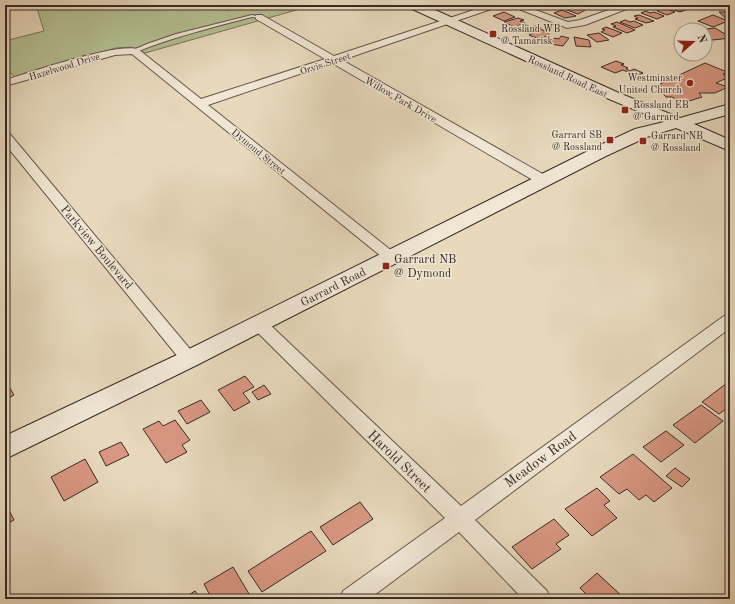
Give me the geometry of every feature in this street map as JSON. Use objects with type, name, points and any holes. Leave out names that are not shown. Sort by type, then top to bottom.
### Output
[{"type":"street","name":"Rossland Road East","points":[[414,5],[614,96],[620,104],[730,146]]},
{"type":"street","name":"Orvis Street","points":[[200,104],[498,5]]},
{"type":"street","points":[[514,5],[567,25],[582,23],[632,5]]},
{"type":"street","name":"Willow Park Drive","points":[[260,17],[543,180]]},
{"type":"street","name":"Hazelwood Drive","points":[[5,83],[105,54],[128,51]]},
{"type":"street","name":"Dymond Street","points":[[128,51],[200,104],[392,258]]},
{"type":"street","name":"Garrard Road","points":[[5,448],[189,359],[392,258],[543,180],[632,137],[730,109]]},
{"type":"street","name":"Rossland Road East","points":[[675,125],[730,153]]},
{"type":"street","name":"Parkview Boulevard","points":[[5,136],[189,359]]},
{"type":"street","name":"Meadow Road","points":[[352,599],[459,518],[730,320]]},
{"type":"street","name":"Harold Street","points":[[259,324],[459,518],[539,599]]},
{"type":"lane","points":[[128,51],[252,16],[260,17]]},
{"type":"green space","points":[[36,5],[314,5],[145,53],[131,47],[116,48],[14,77],[5,66],[5,41],[44,31]]},
{"type":"building","points":[[221,5],[245,5],[228,10]]},
{"type":"building","points":[[576,5],[591,5],[597,7],[584,8]]},
{"type":"building","points":[[668,5],[676,5],[688,9],[680,12],[665,7]]},
{"type":"building","points":[[573,6],[585,10],[578,14],[564,9]]},
{"type":"building","points":[[660,6],[675,12],[667,15],[657,11],[659,10],[655,8]]},
{"type":"building","points":[[562,10],[576,16],[565,18],[554,13]]},
{"type":"building","points":[[646,11],[664,16],[657,19],[641,13]]},
{"type":"building","points":[[504,12],[515,17],[504,21],[493,16]]},
{"type":"building","points":[[719,12],[730,12],[730,20],[728,20]]},
{"type":"building","points":[[639,15],[654,21],[646,23],[635,19],[638,18],[634,16]]},
{"type":"building","points":[[713,15],[728,21],[713,27],[713,22],[698,21]]},
{"type":"building","points":[[518,18],[524,20],[520,21],[525,23],[514,27],[504,22]]},
{"type":"building","points":[[625,20],[630,22],[634,21],[643,25],[635,28],[620,22]]},
{"type":"building","points":[[617,22],[635,30],[627,33],[613,27],[616,26],[611,24]]},
{"type":"building","points":[[526,25],[541,28],[528,33],[518,28]]},
{"type":"building","points":[[606,27],[622,33],[613,37],[601,32],[605,30],[602,29]]},
{"type":"building","points":[[713,28],[715,28],[730,38],[713,40]]},
{"type":"building","points":[[541,29],[550,35],[539,39],[529,35]]},
{"type":"building","points":[[599,33],[609,40],[597,42],[587,35]]},
{"type":"building","points":[[561,36],[569,38],[563,46],[550,44],[554,38],[559,39]]},
{"type":"building","points":[[574,37],[589,40],[591,47],[576,46]]},
{"type":"building","points":[[616,61],[624,64],[621,65],[628,68],[626,69],[630,71],[634,69],[643,73],[636,76],[623,70],[615,73],[601,67]]},
{"type":"building","name":"Westminster United Church","points":[[705,63],[727,72],[723,74],[729,77],[716,83],[728,87],[715,93],[699,93],[702,97],[683,103],[672,97],[666,97],[660,90],[660,84]]},
{"type":"building","points":[[245,376],[254,387],[243,393],[250,402],[234,411],[218,390]]},
{"type":"building","points":[[5,380],[14,395],[5,400]]},
{"type":"building","points":[[727,383],[730,385],[730,406],[719,414],[702,402]]},
{"type":"building","points":[[264,385],[271,394],[258,400],[252,392]]},
{"type":"building","points":[[201,400],[210,412],[187,424],[178,411]]},
{"type":"building","points":[[701,405],[723,421],[695,443],[673,425]]},
{"type":"building","points":[[175,420],[190,440],[182,445],[187,452],[166,463],[143,429],[159,421],[163,426]]},
{"type":"building","points":[[666,431],[684,445],[661,462],[643,447]]},
{"type":"building","points":[[121,442],[129,455],[106,466],[99,452]]},
{"type":"building","points":[[633,454],[672,488],[654,502],[646,495],[639,500],[627,489],[619,494],[600,477]]},
{"type":"building","points":[[85,459],[98,482],[64,501],[51,477]]},
{"type":"building","points":[[675,468],[690,479],[682,487],[666,476]]},
{"type":"building","points":[[597,488],[610,501],[604,505],[617,518],[592,536],[565,509]]},
{"type":"building","points":[[360,502],[373,519],[333,545],[320,527]]},
{"type":"building","points":[[5,503],[14,520],[5,525]]},
{"type":"building","points":[[554,519],[569,535],[556,544],[561,549],[532,569],[512,547]]},
{"type":"building","points":[[311,531],[326,551],[262,592],[248,571]]},
{"type":"building","points":[[233,567],[252,599],[212,599],[204,584]]},
{"type":"building","points":[[597,573],[625,599],[591,599],[580,588]]},
{"type":"building","points":[[195,591],[201,599],[182,599]]},
{"type":"place","name":"Rossland WB @ Tamarisk","points":[[493,34]]},
{"type":"place","name":"Westminster United Church","points":[[690,83]]},
{"type":"place","name":"Rossland EB @ Garrard","points":[[625,110]]},
{"type":"place","name":"Garrard SB @ Rossland","points":[[610,140]]},
{"type":"place","name":"Garrard NB @ Rossland","points":[[643,141]]},
{"type":"place","name":"Garrard NB @ Dymond","points":[[386,266]]}]
